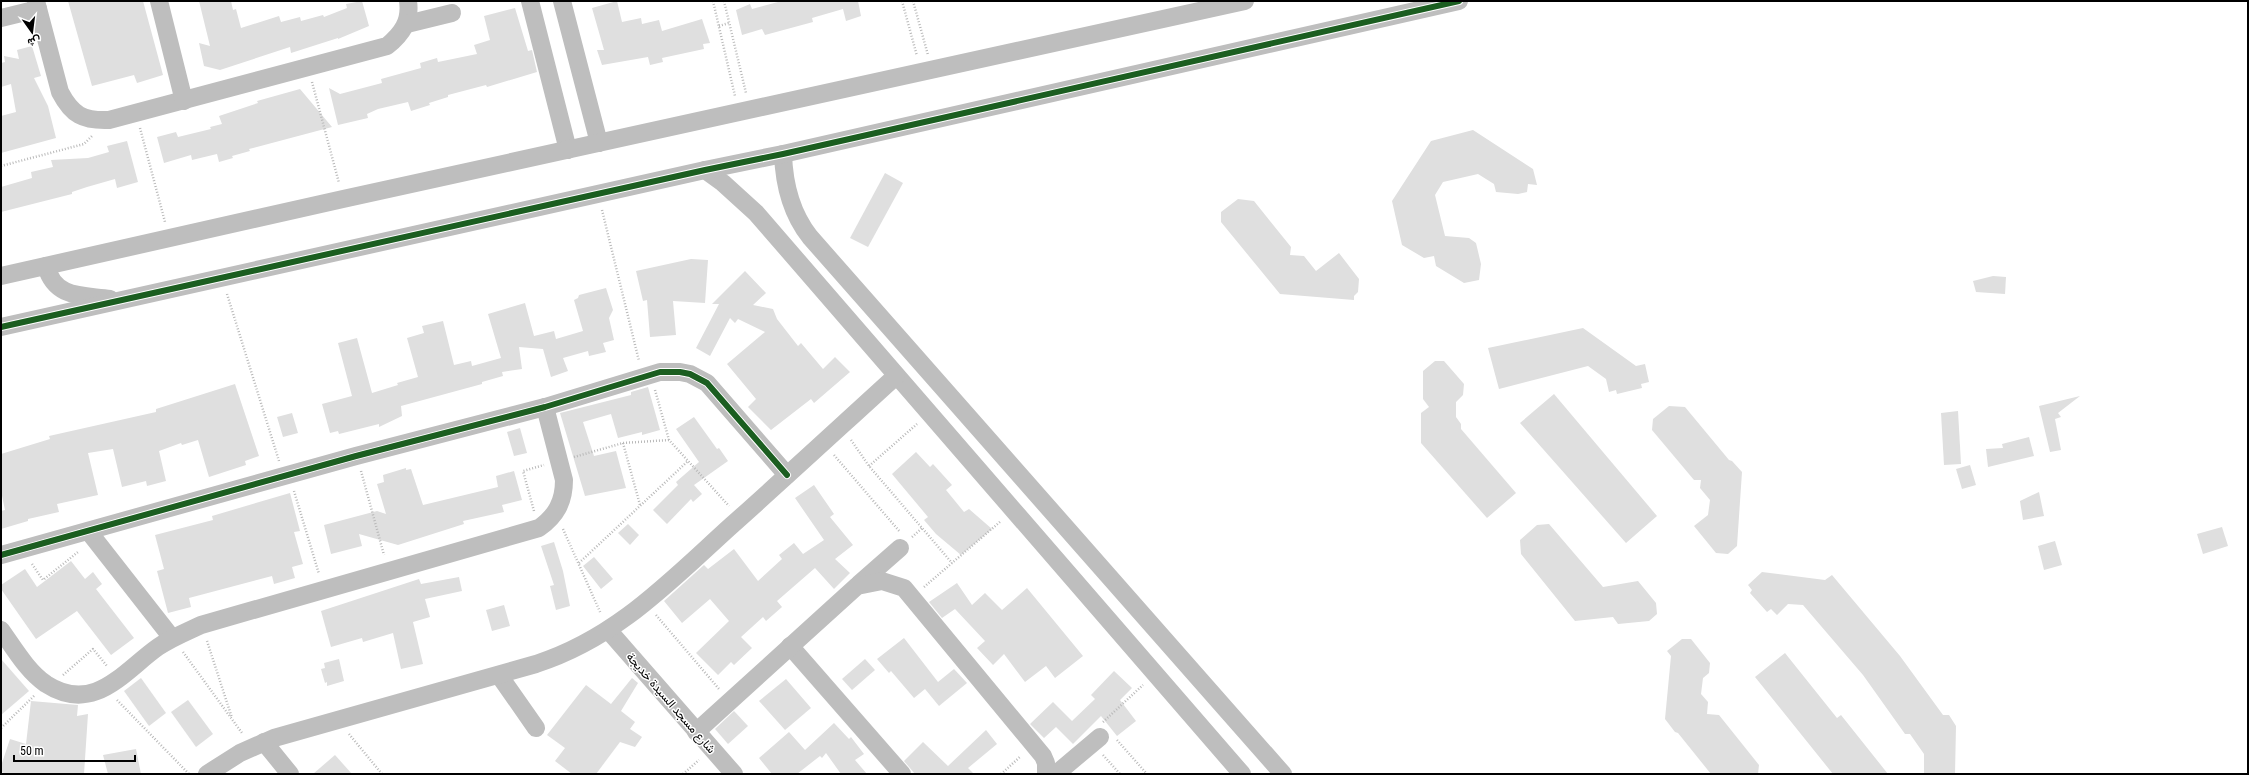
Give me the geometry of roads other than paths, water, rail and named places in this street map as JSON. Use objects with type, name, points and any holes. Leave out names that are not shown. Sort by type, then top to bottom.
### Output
[{"type":"street","points":[[159,1],[184,101]]},
{"type":"street","points":[[1,18],[37,5],[60,92],[67,105],[79,116],[93,121],[109,120],[184,101],[387,46],[399,36],[407,24],[409,10],[408,1]]},
{"type":"street","points":[[530,1],[568,150]]},
{"type":"street","points":[[562,1],[599,143]]},
{"type":"street","points":[[1,276],[745,110],[1245,1]]},
{"type":"street","points":[[1,327],[705,170],[783,154],[1460,1]]},
{"type":"street","points":[[407,24],[452,13]]},
{"type":"street","points":[[783,154],[788,195],[802,226],[1283,774]]},
{"type":"street","points":[[705,170],[756,213],[1242,774]]},
{"type":"street","points":[[46,266],[52,282],[62,290],[69,293],[122,300]]},
{"type":"street","points":[[858,332],[878,314]]},
{"type":"street","points":[[1,555],[92,536],[356,456],[544,407],[665,372],[680,372],[699,378],[707,383],[787,475]]},
{"type":"street","points":[[207,774],[229,759],[258,744],[554,658],[609,631],[646,603],[896,376]]},
{"type":"street","points":[[1,630],[32,671],[48,685],[74,693],[90,693],[112,684],[144,657],[172,638],[201,625],[539,528],[556,513],[564,492],[564,480],[544,407]]},
{"type":"street","points":[[92,536],[172,638]]},
{"type":"street","points":[[696,732],[857,586],[901,542]]},
{"type":"street","points":[[857,586],[873,581],[889,582],[904,588],[1034,744],[1043,756],[1046,763],[1046,774]]},
{"type":"street","name":"شارع مسجد السيدة خديجة","points":[[609,631],[734,774]]},
{"type":"street","points":[[790,646],[902,774]]},
{"type":"street","points":[[499,675],[536,728]]},
{"type":"street","points":[[1056,774],[1102,736]]},
{"type":"street","points":[[258,744],[290,774]]}]
